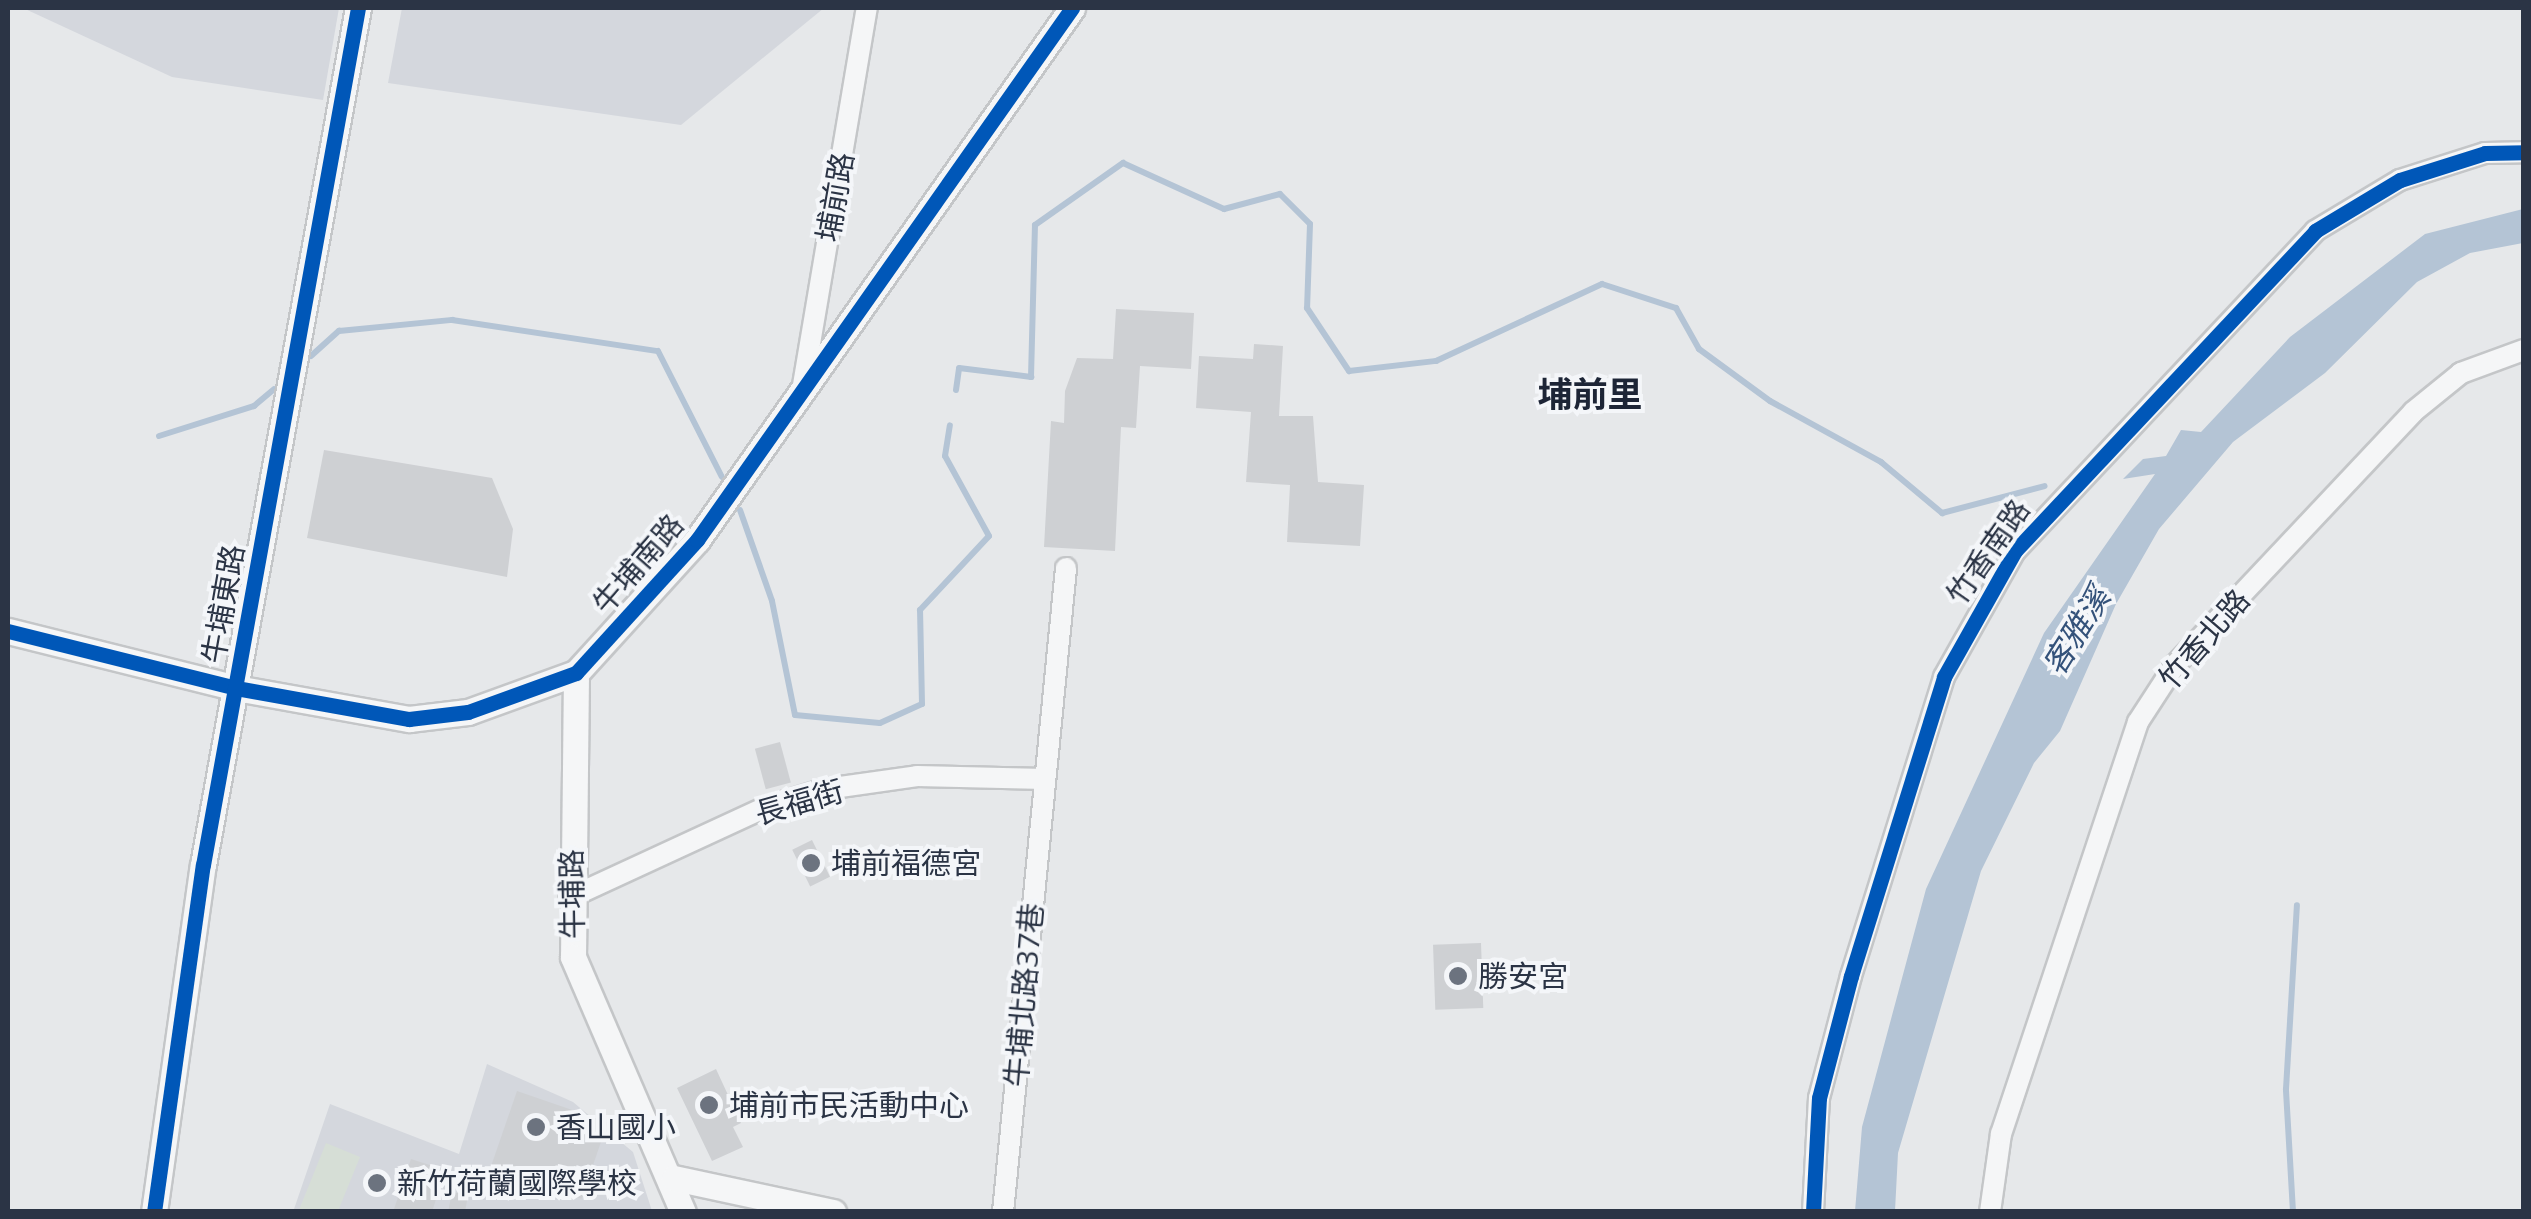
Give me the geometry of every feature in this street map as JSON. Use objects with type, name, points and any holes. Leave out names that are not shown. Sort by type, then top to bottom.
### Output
[{"type":"street","name":"牛埔東路","points":[[154,1212],[203,865],[358,8]]},
{"type":"street","name":"埔前路","points":[[803,387],[867,8]]},
{"type":"street","name":"牛埔南路","points":[[8,631],[236,688],[409,720],[468,712],[576,673],[697,540],[1072,8]]},
{"type":"street","name":"竹香南路","points":[[1813,1212],[1819,1098],[1851,976],[1944,677],[2015,552],[2315,231],[2400,180],[2486,153],[2524,152]]},
{"type":"street","name":"竹香北路","points":[[1990,1212],[2001,1134],[2138,722],[2175,665],[2413,412],[2460,373],[2507,351],[2524,350]]},
{"type":"street","name":"牛埔北路37巷","points":[[1004,1212],[1066,568]]},
{"type":"street","name":"牛埔路","points":[[576,673],[569,898],[576,970],[674,1178],[684,1212]]},
{"type":"street","name":"長福街","points":[[569,898],[766,807],[826,790],[917,776],[1045,779]]},
{"type":"street","points":[[674,1178],[833,1212]]},
{"type":"shaded area","points":[[23,8],[339,8],[323,100],[172,77]]},
{"type":"shaded area","points":[[402,8],[824,8],[681,125],[388,83]]},
{"type":"shaded area","name":"香山國小","points":[[487,1064],[573,1102],[633,1152],[652,1211],[293,1212],[330,1104],[459,1154]]},
{"type":"shaded area","points":[[326,1143],[360,1157],[338,1211],[299,1210]]},
{"type":"water","name":"客雅溪","points":[[2523,209],[2523,243],[2470,253],[2417,282],[2325,373],[2233,442],[2159,529],[2116,604],[2060,731],[2034,763],[1981,871],[1898,1153],[1895,1211],[1855,1211],[1862,1127],[1926,889],[2044,633],[2155,474],[2123,479],[2143,459],[2166,456],[2181,430],[2201,432],[2290,337],[2425,234]]},
{"type":"building","points":[[1116,309],[1194,313],[1191,369],[1140,366],[1136,428],[1121,427],[1115,551],[1044,547],[1051,421],[1064,423],[1065,391],[1077,358],[1113,359]]},
{"type":"building","points":[[1254,344],[1283,346],[1279,416],[1313,416],[1318,482],[1364,485],[1360,546],[1287,542],[1290,485],[1246,482],[1251,412],[1196,408],[1199,356],[1253,359]]},
{"type":"building","points":[[324,450],[492,478],[513,529],[507,577],[307,538]]},
{"type":"building","points":[[780,742],[791,783],[766,789],[755,749]]},
{"type":"building","name":"埔前福德宮","points":[[812,840],[830,877],[810,886],[792,850]]},
{"type":"building","name":"勝安宮","points":[[1481,943],[1483,1008],[1435,1010],[1433,945]]},
{"type":"building","name":"埔前市民活動中心","points":[[716,1069],[741,1123],[733,1127],[743,1147],[712,1161],[677,1088]]},
{"type":"building","points":[[517,1091],[608,1122],[581,1199],[491,1168]]},
{"type":"building","points":[[411,1159],[445,1170],[432,1212],[393,1212]]},
{"type":"building","points":[[452,1192],[468,1195],[465,1212],[448,1212]]},
{"type":"waterway","points":[[956,390],[959,368],[1031,377],[1035,225],[1123,163],[1224,209],[1280,194],[1310,224],[1307,308],[1349,371],[1436,361],[1602,284],[1676,308],[1699,349],[1770,401],[1881,462],[1942,513],[2045,486]]},
{"type":"waterway","points":[[311,356],[339,331],[452,320],[658,351],[722,477]]},
{"type":"waterway","points":[[159,436],[254,406],[274,389]]},
{"type":"waterway","points":[[740,510],[772,601],[795,715],[880,723],[922,704],[920,610],[989,536],[945,456],[950,425]]},
{"type":"waterway","points":[[2293,1212],[2286,1089],[2297,905]]},
{"type":"cycle path","points":[[154,1212],[203,865],[358,8]]},
{"type":"cycle path","points":[[8,631],[236,688],[409,719],[468,712],[576,673],[697,540],[1072,8]]},
{"type":"cycle path","points":[[1813,1212],[1819,1098],[1851,976],[1944,677],[2015,551],[2315,231],[2400,180],[2485,153],[2524,152]]},
{"type":"place","name":"埔前福德宮","points":[[811,863]]},
{"type":"place","name":"勝安宮","points":[[1458,976]]},
{"type":"place","name":"埔前市民活動中心","points":[[709,1105]]},
{"type":"place","name":"香山國小","points":[[536,1127]]},
{"type":"place","name":"新竹荷蘭國際學校","points":[[377,1183]]},
{"type":"district","name":"埔前里","points":[[1590,394]]}]
